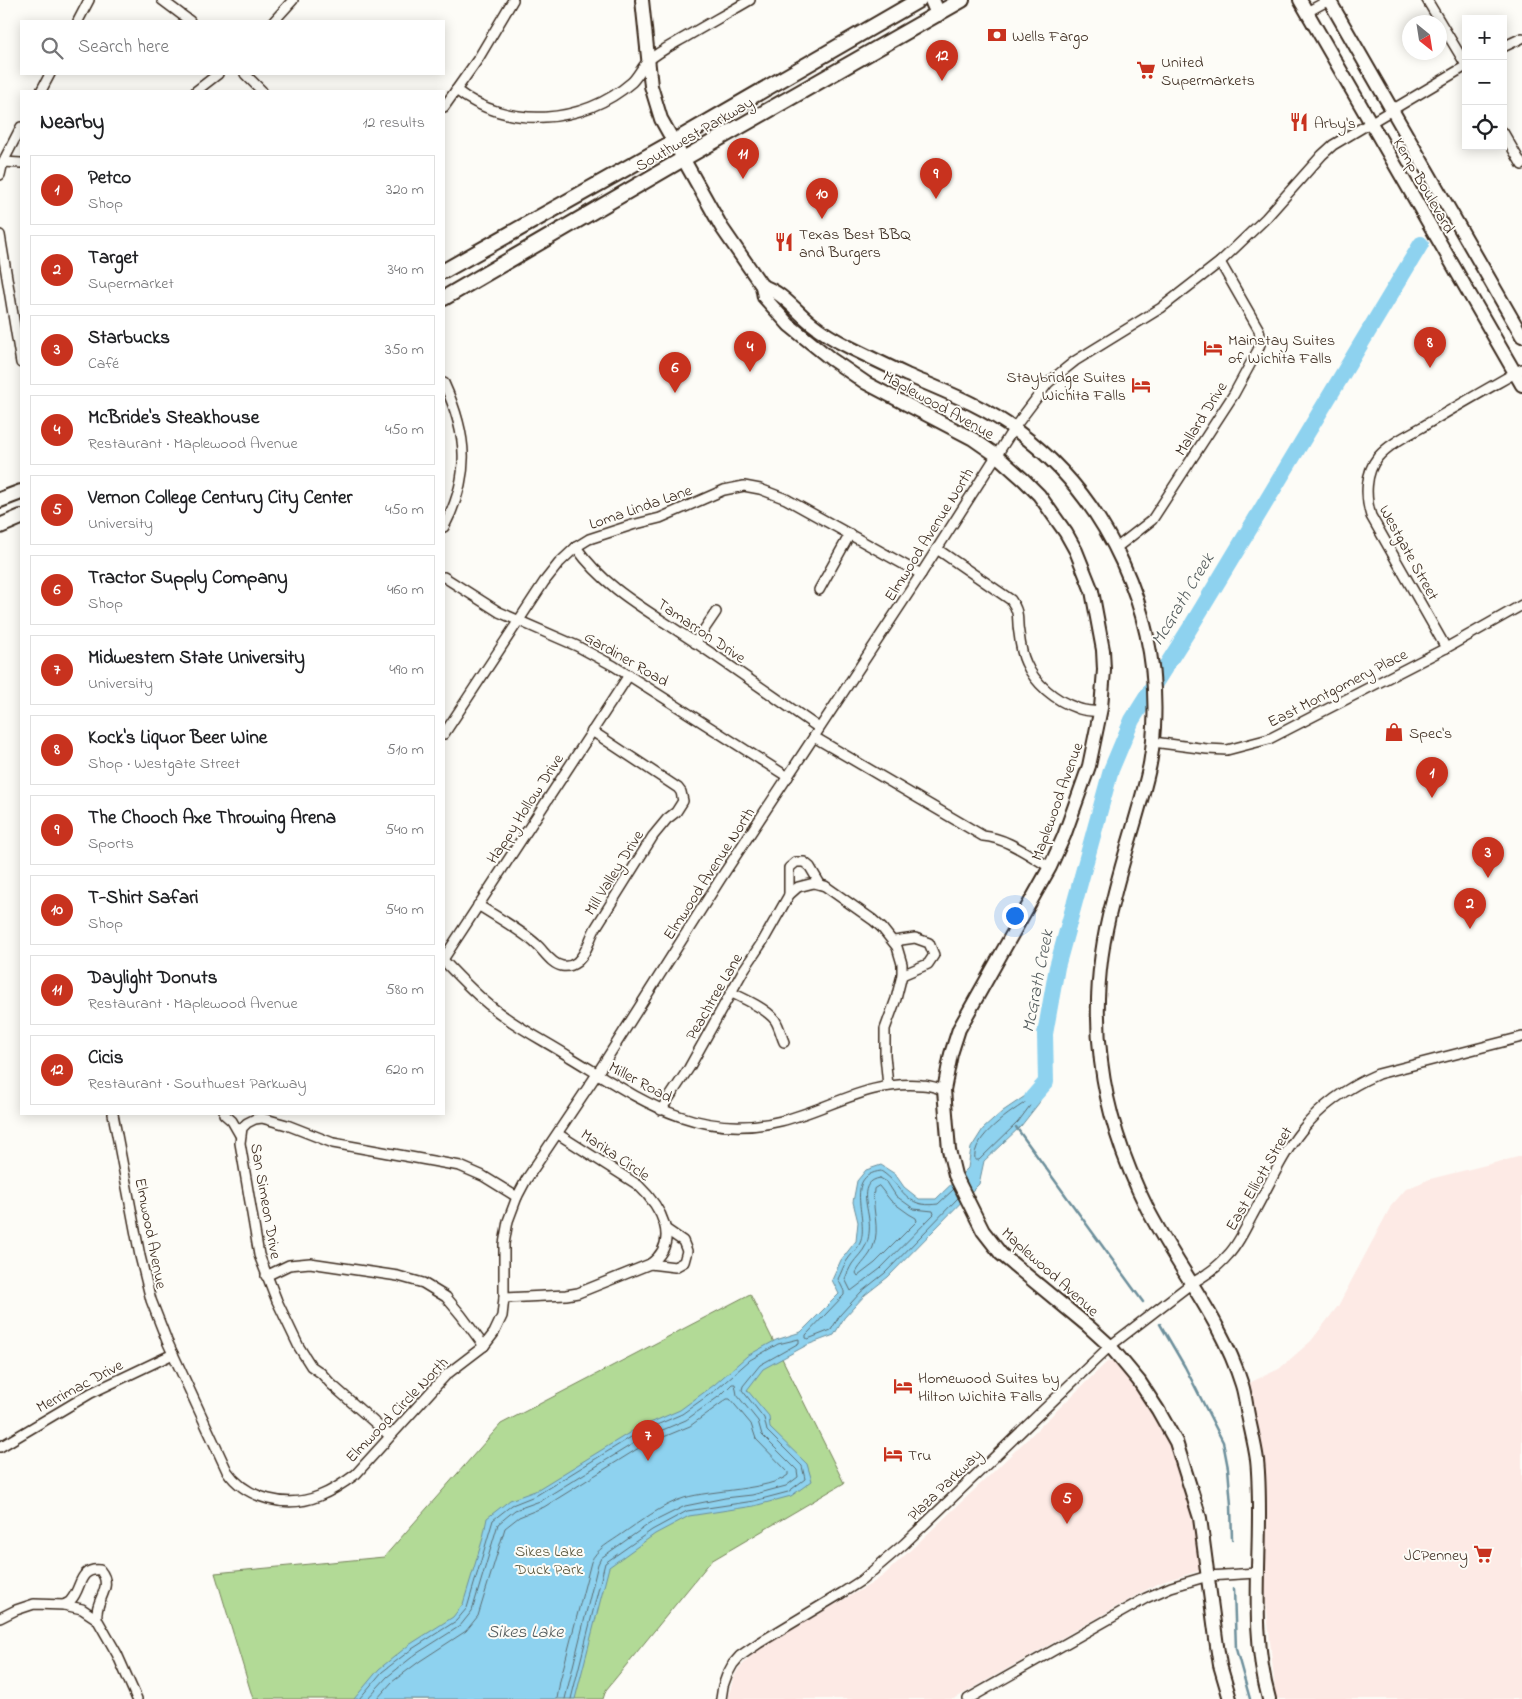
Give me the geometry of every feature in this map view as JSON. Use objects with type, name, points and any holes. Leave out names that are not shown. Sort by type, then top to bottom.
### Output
[{"type":"main road","name":"Southwest Parkway","points":[[445,270],[919,0]]},
{"type":"main road","points":[[932,0],[938,14]]},
{"type":"main road","name":"Southwest Parkway","points":[[445,297],[962,0]]},
{"type":"main road","points":[[0,500],[20,492]]},
{"type":"main road","points":[[0,526],[20,517]]},
{"type":"street","points":[[79,20],[89,0]]},
{"type":"street","points":[[162,0],[189,20]]},
{"type":"street","points":[[275,20],[292,0]]},
{"type":"street","points":[[445,106],[478,59],[513,0]]},
{"type":"street","name":"Maplewood Avenue","points":[[642,0],[651,86],[658,111],[673,142],[722,228],[762,286],[764,297],[789,325],[837,364],[866,383],[973,439],[996,455],[1038,494],[1066,533],[1076,551],[1092,591],[1104,670],[1100,712],[1089,766],[1064,836],[1050,867],[959,1028],[951,1054],[944,1090],[949,1150],[955,1175],[983,1232],[1001,1254],[1110,1346],[1154,1402],[1176,1442],[1200,1518],[1220,1665],[1230,1699]]},
{"type":"street","points":[[456,90],[468,100],[500,114],[540,118],[566,115],[609,98],[632,81],[648,60],[750,0]]},
{"type":"street","name":"Kemp Boulevard","points":[[1300,0],[1370,122],[1519,371],[1522,385]]},
{"type":"street","points":[[1307,12],[1329,0]]},
{"type":"street","name":"Kemp Boulevard","points":[[1329,0],[1522,336]]},
{"type":"street","points":[[1427,0],[1462,60]]},
{"type":"street","points":[[1507,45],[1522,38]]},
{"type":"street","name":"Elmwood Avenue North","points":[[597,1074],[819,728],[922,574],[996,455],[1048,383],[1075,361],[1160,308],[1220,262],[1266,218],[1322,155],[1334,145],[1462,68]]},
{"type":"street","points":[[42,90],[49,75]]},
{"type":"street","points":[[197,90],[217,75]]},
{"type":"street","points":[[246,75],[261,90]]},
{"type":"street","points":[[0,175],[4,162],[20,129]]},
{"type":"street","points":[[1507,139],[1522,165]]},
{"type":"street","points":[[4,162],[20,163]]},
{"type":"street","points":[[0,235],[20,350]]},
{"type":"street","name":"Mallard Drive","points":[[1116,548],[1152,520],[1234,394],[1258,350],[1261,341],[1259,330],[1220,262]]},
{"type":"street","name":"Maplewood Avenue","points":[[762,286],[772,289],[812,324],[851,348],[942,389],[1014,428],[1046,455],[1076,488],[1091,508],[1116,548],[1135,592],[1148,638],[1152,668],[1155,701],[1153,742],[1150,769],[1112,902],[1103,948],[1099,980],[1098,1038],[1108,1102],[1123,1154],[1148,1209],[1192,1283],[1231,1355],[1243,1387],[1257,1462],[1259,1515],[1257,1573],[1260,1652],[1264,1681],[1269,1699]]},
{"type":"street","name":"Westgate Street","points":[[1446,648],[1371,516],[1367,506],[1366,493],[1371,469],[1378,457],[1398,442],[1519,371]]},
{"type":"street","points":[[445,386],[459,423],[463,464],[460,487],[454,508],[445,525]]},
{"type":"street","name":"Loma Linda Lane","points":[[445,732],[518,621],[559,563],[576,547],[602,534],[660,518],[724,490],[744,486],[760,489],[786,499],[922,574]]},
{"type":"street","points":[[820,590],[850,534]]},
{"type":"street","name":"Tamarron Drive","points":[[576,547],[584,560],[607,583],[819,728]]},
{"type":"street","points":[[937,549],[1011,600],[1017,608],[1019,618],[1018,631],[1025,663],[1036,680],[1046,690],[1061,701],[1078,709],[1100,712]]},
{"type":"street","name":"Gardiner Road","points":[[445,578],[477,600],[518,621],[577,646],[629,676],[788,777]]},
{"type":"street","name":"East Montgomery Place","points":[[1153,742],[1221,750],[1257,743],[1446,648],[1522,605]]},
{"type":"street","points":[[696,643],[716,612]]},
{"type":"street","name":"Happy Hollow Drive","points":[[445,957],[629,676]]},
{"type":"street","name":"Mill Valley Drive","points":[[478,905],[535,943],[545,955],[562,966],[577,962],[586,950],[595,928],[653,836],[667,819],[676,812],[683,801],[678,788],[592,731]]},
{"type":"street","points":[[814,736],[983,836],[993,837],[1005,842],[1050,867]]},
{"type":"street","name":"Peachtree Lane","points":[[661,1110],[689,1068],[743,971],[763,942],[788,895],[789,868],[796,862],[804,862],[820,884],[873,920],[894,941],[897,947],[902,964],[902,975],[885,1029],[888,1086]]},
{"type":"street","points":[[788,895],[798,887],[806,884],[820,884]]},
{"type":"street","points":[[894,941],[915,938],[929,942],[934,955],[928,964],[902,975]]},
{"type":"street","name":"Miller Road","points":[[445,960],[468,986],[494,1009],[633,1096],[661,1110],[684,1118],[711,1124],[759,1125],[780,1122],[803,1115],[871,1089],[888,1086],[924,1085],[944,1090]]},
{"type":"street","points":[[732,993],[770,1014],[784,1042]]},
{"type":"street","name":"East Elliott Street","points":[[1192,1283],[1229,1255],[1245,1230],[1282,1161],[1302,1130],[1340,1094],[1378,1074],[1522,1037]]},
{"type":"street","name":"Elmwood Circle North","points":[[173,1354],[227,1471],[234,1481],[262,1497],[285,1502],[309,1500],[343,1483],[356,1474],[446,1375],[484,1346],[494,1333],[502,1316],[504,1244],[511,1209],[526,1180],[597,1074]]},
{"type":"street","name":"Elmwood Avenue","points":[[113,1115],[145,1281],[173,1354]]},
{"type":"street","name":"San Simeon Drive","points":[[225,1115],[232,1121],[240,1136],[259,1255],[266,1276],[299,1347],[311,1366],[390,1436]]},
{"type":"street","name":"San Simeon Drive","points":[[240,1136],[242,1128],[259,1116],[333,1142],[460,1166],[483,1176],[517,1197]]},
{"type":"street","name":"Marika Circle","points":[[504,1298],[578,1293],[650,1264],[676,1266],[684,1262],[687,1251],[683,1242],[667,1230],[653,1202],[638,1185],[558,1134]]},
{"type":"street","points":[[650,1264],[663,1251],[667,1230]]},
{"type":"street","points":[[266,1276],[289,1266],[310,1263],[398,1276],[423,1283],[446,1298],[484,1346]]},
{"type":"street","name":"Plaza Parkway","points":[[721,1699],[727,1674],[740,1656],[862,1580],[904,1544],[1110,1346],[1192,1283]]},
{"type":"street","name":"Merrimac Drive","points":[[0,1446],[91,1393],[173,1354]]},
{"type":"street","points":[[64,1605],[72,1600],[82,1578],[87,1572],[93,1569],[100,1570],[106,1576],[106,1586],[96,1611],[97,1619],[117,1654],[137,1699]]},
{"type":"street","points":[[968,1699],[1146,1598],[1171,1587],[1208,1576],[1257,1573]]},
{"type":"street","points":[[0,1618],[34,1604],[64,1605],[82,1609],[97,1619]]},
{"type":"shaded area","points":[[1522,1156],[1522,1699],[1276,1699],[1264,1583],[1265,1480],[1249,1383],[1279,1369],[1311,1341],[1338,1306],[1391,1206],[1406,1189],[1430,1179]]},
{"type":"shaded area","points":[[1114,1360],[1137,1388],[1169,1440],[1191,1499],[1203,1570],[1155,1585],[954,1699],[728,1699],[733,1679],[739,1668],[761,1647],[884,1575],[1107,1362]]},
{"type":"green space","name":"Sikes Lake Duck Park","points":[[750,1294],[844,1483],[711,1561],[606,1690],[603,1699],[253,1699],[215,1573],[384,1557],[501,1424]]},
{"type":"water","name":"Sikes Lake","points":[[1046,1082],[1039,1103],[1021,1126],[984,1161],[979,1184],[888,1277],[865,1295],[844,1318],[834,1335],[807,1345],[763,1369],[747,1390],[769,1416],[770,1428],[807,1464],[812,1481],[791,1496],[754,1506],[689,1516],[655,1534],[609,1567],[575,1699],[354,1699],[379,1669],[409,1645],[453,1617],[463,1604],[483,1538],[487,1518],[510,1500],[535,1491],[634,1430],[680,1410],[714,1385],[747,1356],[776,1340],[801,1332],[839,1294],[832,1280],[841,1260],[856,1241],[858,1222],[853,1202],[857,1181],[866,1170],[881,1165],[895,1174],[904,1187],[919,1199],[936,1199],[968,1168],[971,1148],[983,1129],[1003,1111]]},
{"type":"waterway","name":"McGrath Creek","points":[[1032,1098],[1046,1082],[1045,1034],[1057,967],[1111,770],[1132,720],[1190,628],[1421,244]]},
{"type":"waterway","points":[[1016,1127],[1143,1302]]},
{"type":"waterway","points":[[1160,1324],[1185,1367],[1223,1442],[1228,1468],[1232,1539]]},
{"type":"waterway","points":[[1234,1589],[1236,1649],[1250,1699]]},
{"type":"place","name":"Wells Fargo","points":[[997,35]]},
{"type":"place","name":"United Supermarkets","points":[[1146,70]]},
{"type":"place","name":"Cicis","points":[[942,81]]},
{"type":"place","name":"Arby's","points":[[1299,122]]},
{"type":"place","name":"Daylight Donuts","points":[[743,179]]},
{"type":"place","name":"The Chooch Axe Throwing Arena","points":[[936,199]]},
{"type":"place","name":"T-Shirt Safari","points":[[822,219]]},
{"type":"place","name":"Texas Best BBQ and Burgers","points":[[784,242]]},
{"type":"place","name":"Mainstay Suites of Wichita Falls","points":[[1213,348]]},
{"type":"place","name":"Kock's Liquor Beer Wine","points":[[1430,368]]},
{"type":"place","name":"McBride's Steakhouse","points":[[750,372]]},
{"type":"place","name":"Staybridge Suites Wichita Falls","points":[[1141,385]]},
{"type":"place","name":"Tractor Supply Company","points":[[675,393]]},
{"type":"place","name":"Spec's","points":[[1394,732]]},
{"type":"place","name":"Petco","points":[[1432,798]]},
{"type":"place","name":"Starbucks","points":[[1488,878]]},
{"type":"place","name":"Target","points":[[1470,929]]},
{"type":"place","name":"Homewood Suites by Hilton Wichita Falls","points":[[903,1386]]},
{"type":"place","name":"Tru","points":[[893,1454]]},
{"type":"place","name":"Midwestern State University","points":[[648,1461]]},
{"type":"place","name":"Vernon College Century City Center","points":[[1067,1524]]},
{"type":"place","name":"JCPenney","points":[[1483,1554]]}]
